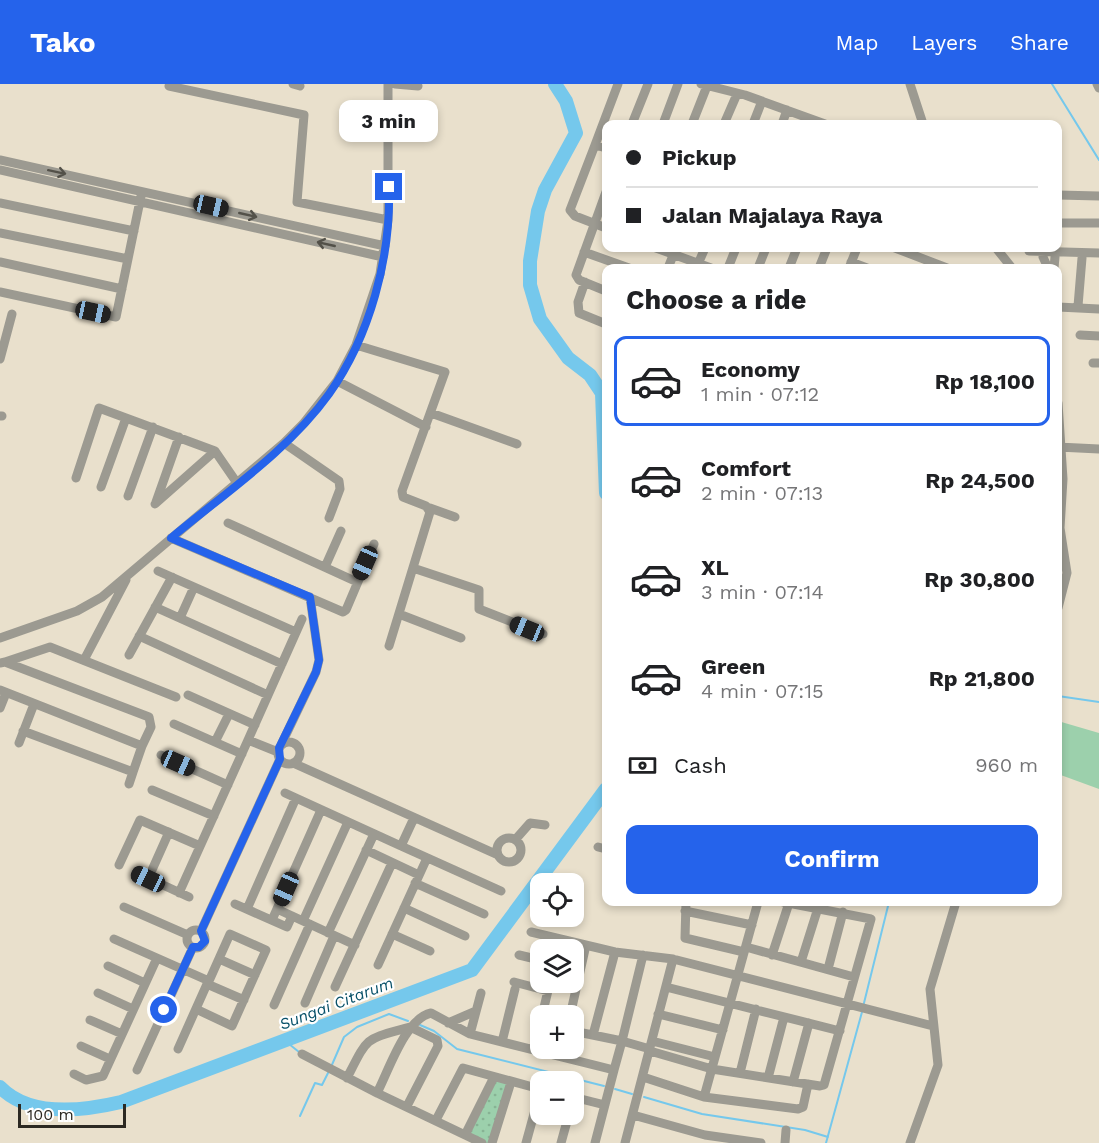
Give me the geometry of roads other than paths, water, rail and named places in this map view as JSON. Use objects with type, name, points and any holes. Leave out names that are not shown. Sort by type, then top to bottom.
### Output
[{"type":"street","points":[[170,84],[169,86],[199,88],[304,115],[297,202],[388,220]]},
{"type":"street","points":[[1,636],[77,612],[102,597],[284,443],[303,424],[337,381],[356,345],[376,289],[385,246],[388,220],[388,84]]},
{"type":"street","points":[[395,84],[418,86]]},
{"type":"street","points":[[604,120],[618,84]]},
{"type":"street","points":[[634,120],[648,84]]},
{"type":"street","points":[[664,120],[678,84]]},
{"type":"street","points":[[910,84],[922,120]]},
{"type":"street","points":[[1097,84],[1099,88]]},
{"type":"street","points":[[693,120],[704,85],[762,101],[811,120]]},
{"type":"street","points":[[726,120],[737,94]]},
{"type":"street","points":[[755,120],[762,101]]},
{"type":"street","points":[[783,120],[787,110]]},
{"type":"street","points":[[602,126],[570,210],[575,216],[602,227]]},
{"type":"street","points":[[595,145],[602,147]]},
{"type":"street","points":[[0,160],[385,246]]},
{"type":"street","points":[[0,170],[383,257]]},
{"type":"street","points":[[0,292],[116,316],[142,190]]},
{"type":"street","points":[[1062,195],[1099,196]]},
{"type":"street","points":[[0,203],[134,231]]},
{"type":"street","points":[[602,203],[576,275],[585,282],[602,289]]},
{"type":"street","points":[[1062,223],[1099,223]]},
{"type":"street","points":[[0,233],[128,259]]},
{"type":"street","points":[[354,251],[357,240]]},
{"type":"street","points":[[584,252],[618,264]]},
{"type":"street","points":[[677,252],[698,264],[703,252]]},
{"type":"street","points":[[906,252],[937,264]]},
{"type":"street","points":[[999,252],[1009,264]]},
{"type":"street","points":[[1062,252],[1099,253]]},
{"type":"street","points":[[1043,257],[1046,264]]},
{"type":"street","points":[[1054,264],[1055,257]]},
{"type":"street","points":[[919,264],[922,258]]},
{"type":"street","points":[[1078,306],[1082,258]]},
{"type":"street","points":[[0,262],[122,289]]},
{"type":"street","points":[[585,282],[578,302],[579,313],[602,322]]},
{"type":"street","points":[[1062,307],[1099,309]]},
{"type":"street","points":[[0,359],[12,314]]},
{"type":"street","points":[[1080,335],[1099,336]]},
{"type":"street","points":[[356,345],[445,371],[402,494],[406,499],[455,517]]},
{"type":"street","points":[[337,381],[426,427]]},
{"type":"street","points":[[76,478],[99,408],[215,450],[237,483]]},
{"type":"street","points":[[431,413],[517,444]]},
{"type":"street","points":[[101,487],[126,418]]},
{"type":"street","points":[[128,496],[153,427]]},
{"type":"street","points":[[179,437],[155,504],[215,450]]},
{"type":"street","points":[[284,443],[339,481],[340,489],[329,518]]},
{"type":"street","points":[[1062,447],[1099,449]]},
{"type":"street","points":[[389,646],[430,508]]},
{"type":"street","points":[[228,523],[357,582]]},
{"type":"street","points":[[325,567],[341,531]]},
{"type":"street","points":[[171,538],[345,612],[374,544]]},
{"type":"street","points":[[1062,541],[1067,573],[1062,592]]},
{"type":"street","points":[[413,568],[479,590],[479,609],[543,634]]},
{"type":"street","points":[[158,571],[296,632]]},
{"type":"street","points":[[129,655],[172,577]]},
{"type":"street","points":[[84,660],[127,578]]},
{"type":"street","points":[[180,618],[194,587]]},
{"type":"street","points":[[201,931],[316,672],[319,660],[310,597]]},
{"type":"street","points":[[155,607],[282,664]]},
{"type":"street","points":[[399,614],[461,638]]},
{"type":"street","points":[[179,893],[302,619]]},
{"type":"street","points":[[139,636],[268,695]]},
{"type":"street","points":[[2,663],[50,647],[176,697]]},
{"type":"street","points":[[2,663],[149,717],[151,727],[129,784]]},
{"type":"street","points":[[0,708],[3,692],[142,746]]},
{"type":"street","points":[[188,696],[255,725]]},
{"type":"street","points":[[19,743],[34,704]]},
{"type":"street","points":[[215,742],[229,714]]},
{"type":"street","points":[[174,724],[242,754]]},
{"type":"street","points":[[292,724],[296,759],[312,772],[498,855],[507,862],[518,858],[520,847],[515,840],[508,838],[501,841],[497,848],[498,855]]},
{"type":"street","points":[[23,731],[133,772]]},
{"type":"street","points":[[248,740],[280,752],[286,763],[296,759]]},
{"type":"street","points":[[280,752],[288,742],[295,744]]},
{"type":"street","points":[[161,755],[228,785]]},
{"type":"street","points":[[152,790],[214,816]]},
{"type":"street","points":[[285,793],[501,891]]},
{"type":"street","points":[[247,909],[296,798]]},
{"type":"street","points":[[272,920],[321,810]]},
{"type":"street","points":[[400,846],[414,818]]},
{"type":"street","points":[[119,865],[140,820],[200,846]]},
{"type":"street","points":[[274,1005],[348,822]]},
{"type":"street","points":[[515,840],[530,823],[544,825]]},
{"type":"street","points":[[148,879],[169,832]]},
{"type":"street","points":[[305,1003],[331,934],[374,834]]},
{"type":"street","points":[[366,850],[484,914]]},
{"type":"street","points":[[378,965],[427,858]]},
{"type":"street","points":[[335,987],[392,863]]},
{"type":"street","points":[[137,873],[189,897]]},
{"type":"street","points":[[235,904],[287,927],[292,916]]},
{"type":"street","points":[[752,925],[685,906],[685,938],[772,955],[854,976]]},
{"type":"street","points":[[704,1096],[757,906]]},
{"type":"street","points":[[772,955],[785,906]]},
{"type":"street","points":[[651,1047],[712,1069],[824,1085],[840,1031],[857,1007],[854,976],[871,919],[807,906]]},
{"type":"street","points":[[909,1143],[938,1065],[930,989],[955,906]]},
{"type":"street","points":[[124,907],[188,935]]},
{"type":"street","points":[[404,908],[465,936]]},
{"type":"street","points":[[801,962],[818,908]]},
{"type":"street","points":[[277,909],[355,945]]},
{"type":"street","points":[[828,969],[843,912]]},
{"type":"street","points":[[188,935],[194,930],[201,931]]},
{"type":"street","points":[[193,947],[204,944],[205,938],[201,931]]},
{"type":"street","points":[[531,932],[546,939]]},
{"type":"street","points":[[178,1049],[208,982],[219,959],[230,934],[266,950],[232,1026],[196,1009]]},
{"type":"street","points":[[392,934],[430,951]]},
{"type":"street","points":[[188,935],[188,942],[193,947]]},
{"type":"street","points":[[114,939],[183,969],[243,1000]]},
{"type":"street","points":[[572,1005],[586,945],[615,952],[673,959],[933,1026]]},
{"type":"street","points":[[137,1070],[193,947]]},
{"type":"street","points":[[593,1035],[615,952]]},
{"type":"street","points":[[595,1143],[643,955]]},
{"type":"street","points":[[519,956],[530,958]]},
{"type":"street","points":[[74,1074],[87,1080],[103,1076],[157,958]]},
{"type":"street","points":[[219,959],[255,975]]},
{"type":"street","points":[[625,1143],[673,959]]},
{"type":"street","points":[[108,966],[145,983]]},
{"type":"street","points":[[502,1042],[514,985],[530,985]]},
{"type":"street","points":[[666,987],[840,1031]]},
{"type":"street","points":[[98,993],[134,1008]]},
{"type":"street","points":[[470,1034],[481,993]]},
{"type":"street","points":[[740,1073],[756,1009]]},
{"type":"street","points":[[448,1023],[476,1011]]},
{"type":"street","points":[[347,1078],[366,1041],[410,1027],[428,1013],[470,1034],[530,1049]]},
{"type":"street","points":[[658,1014],[723,1030]]},
{"type":"street","points":[[768,1078],[784,1017]]},
{"type":"street","points":[[90,1020],[122,1034]]},
{"type":"street","points":[[793,1082],[809,1023]]},
{"type":"street","points":[[377,1093],[410,1027]]},
{"type":"street","points":[[407,1106],[438,1046],[434,1038],[410,1027]]},
{"type":"street","points":[[584,1033],[715,1057]]},
{"type":"street","points":[[81,1046],[110,1059]]},
{"type":"street","points":[[302,1054],[482,1143]]},
{"type":"street","points":[[582,1059],[614,1070]]},
{"type":"street","points":[[436,1120],[463,1068],[530,1088]]},
{"type":"street","points":[[465,1135],[494,1077]]},
{"type":"street","points":[[643,1077],[704,1096],[798,1109],[803,1107],[808,1084]]},
{"type":"street","points":[[492,1143],[511,1082]]},
{"type":"street","points":[[584,1100],[605,1105]]},
{"type":"street","points":[[633,1115],[705,1135],[761,1143]]},
{"type":"street","points":[[526,1143],[531,1125]]},
{"type":"street","points":[[561,1143],[566,1125]]},
{"type":"street","points":[[784,1143],[786,1130]]},
{"type":"waterway","name":"Sungai Citarum","points":[[555,84],[566,101],[576,133],[545,190],[538,211],[530,261],[530,285],[540,319],[568,358],[590,375],[602,393]]},
{"type":"waterway","points":[[1052,84],[1099,160]]},
{"type":"waterway","points":[[1062,697],[1099,702]]},
{"type":"waterway","name":"Sungai Citarum","points":[[0,1087],[12,1097],[41,1108],[58,1110],[90,1108],[121,1102],[472,970],[602,794]]},
{"type":"waterway","points":[[863,1007],[888,906]]},
{"type":"waterway","points":[[826,1143],[862,1012]]},
{"type":"waterway","points":[[331,1067],[344,1037],[357,1027],[389,1014],[408,1021]]},
{"type":"waterway","points":[[420,1025],[434,1031],[457,1049],[604,1086]]},
{"type":"waterway","points":[[284,1040],[299,1052]]},
{"type":"waterway","points":[[300,1116],[315,1083],[322,1085],[329,1071]]},
{"type":"waterway","points":[[615,1089],[632,1094]]},
{"type":"waterway","points":[[644,1097],[702,1114],[805,1130],[828,1137]]}]
